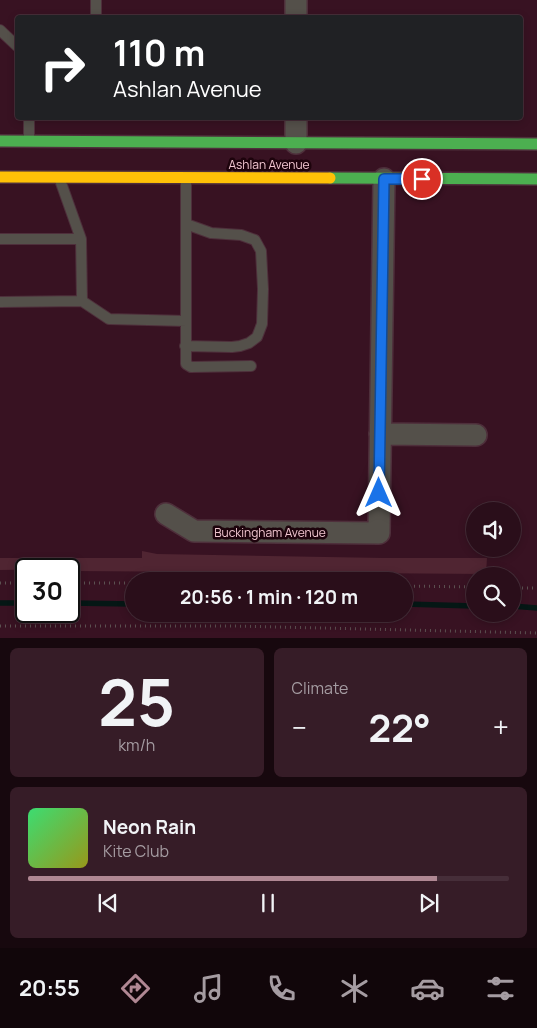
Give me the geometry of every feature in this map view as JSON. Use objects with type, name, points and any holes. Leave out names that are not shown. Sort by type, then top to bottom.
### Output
[{"type":"main road","name":"Ashlan Avenue","points":[[0,141],[290,149],[537,144]]},
{"type":"main road","points":[[186,178],[197,166]]},
{"type":"main road","name":"Ashlan Avenue","points":[[0,177],[59,179],[537,179]]},
{"type":"street","points":[[296,0],[296,15]]},
{"type":"street","points":[[290,149],[296,120]]},
{"type":"street","points":[[384,179],[380,434],[476,435]]},
{"type":"street","name":"Buckingham Avenue","points":[[166,514],[194,531],[379,532],[380,434]]},
{"type":"lane","points":[[96,0],[96,15]]},
{"type":"lane","points":[[0,30],[15,44]]},
{"type":"lane","points":[[29,120],[29,141]]},
{"type":"lane","points":[[186,178],[186,364],[191,367],[252,366]]},
{"type":"lane","points":[[59,179],[81,239],[82,301]]},
{"type":"lane","points":[[185,346],[232,347],[249,343],[256,337],[262,324],[263,289],[261,251],[255,240],[241,235],[211,233],[186,224]]},
{"type":"lane","points":[[0,239],[81,239]]},
{"type":"lane","points":[[0,302],[82,301],[109,319],[186,321]]},
{"type":"path","points":[[0,583],[15,583]]},
{"type":"path","points":[[80,583],[125,583]]},
{"type":"path","points":[[413,586],[466,587]]},
{"type":"path","points":[[521,588],[537,588]]},
{"type":"path","points":[[0,626],[234,626],[537,633]]},
{"type":"shaded area","points":[[142,551],[157,554],[487,558],[486,567],[466,567],[466,574],[80,571],[80,558],[142,558]]},
{"type":"shaded area","points":[[0,558],[15,558],[15,570],[0,570]]},
{"type":"waterway","points":[[0,603],[15,603]]},
{"type":"waterway","points":[[80,603],[125,604]]},
{"type":"waterway","points":[[413,604],[466,606]]},
{"type":"waterway","points":[[521,607],[537,608]]},
{"type":"traffic: fast","points":[[0,141],[537,144]]},
{"type":"traffic: fast","points":[[330,178],[537,179]]},
{"type":"traffic: slow","points":[[0,177],[330,178]]},
{"type":"route","points":[[379,493],[384,179],[422,179]]}]
